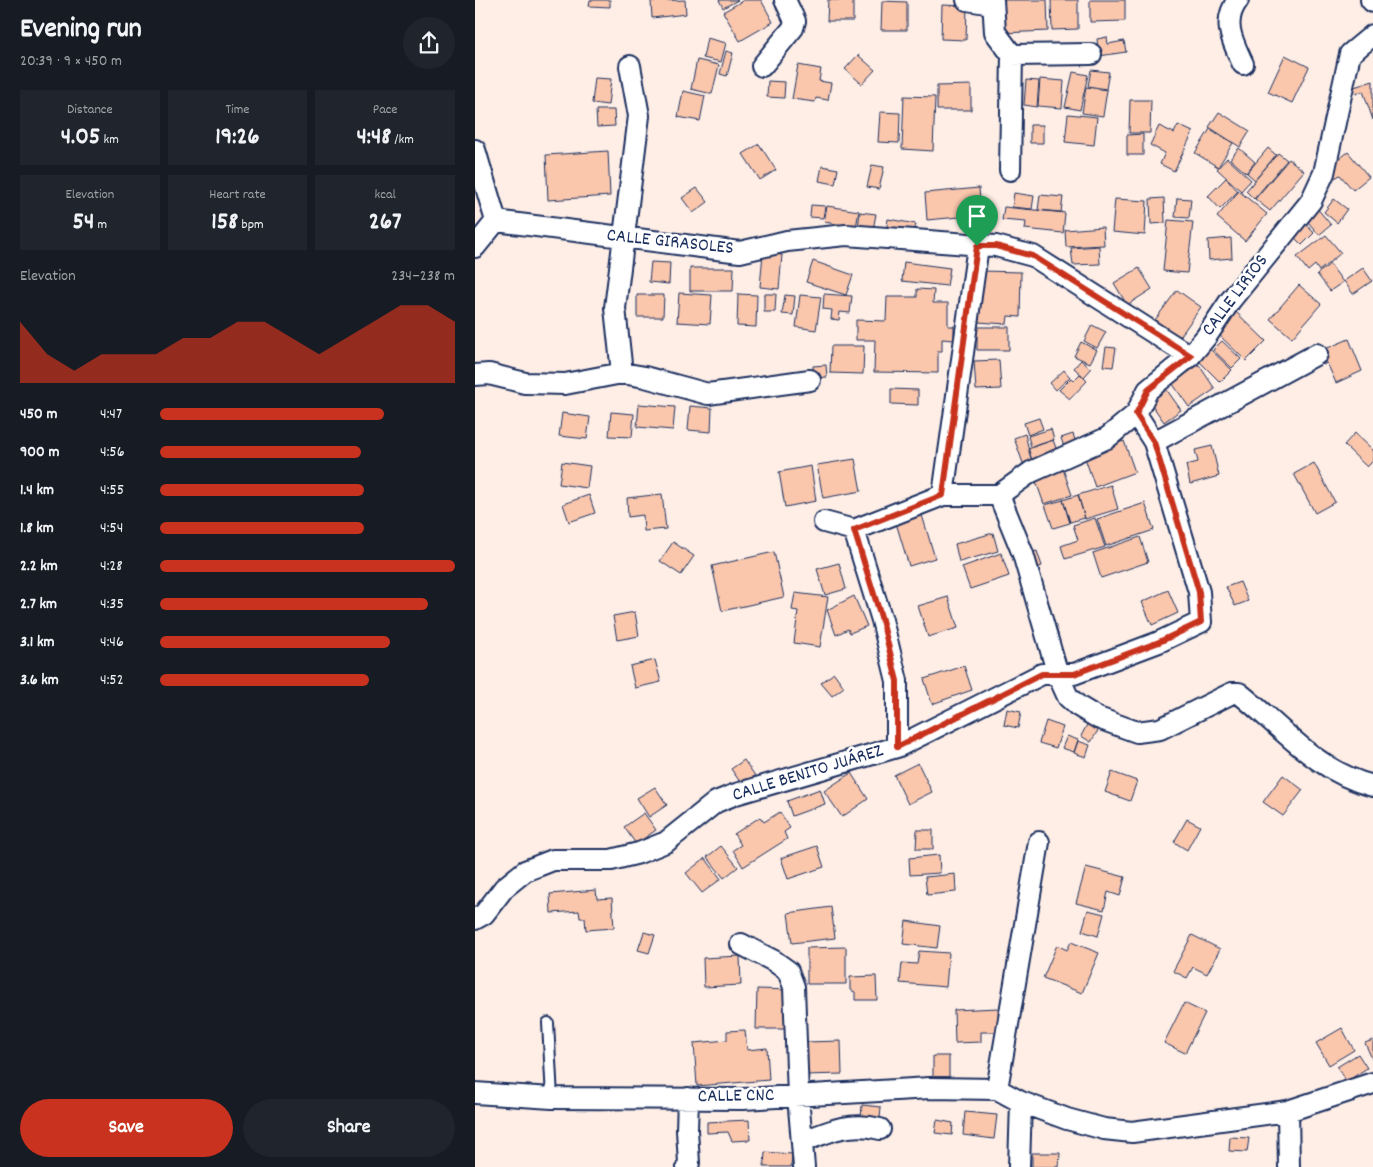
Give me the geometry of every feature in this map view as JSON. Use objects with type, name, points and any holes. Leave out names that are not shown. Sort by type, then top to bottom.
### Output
[{"type":"street","points":[[762,66],[793,28],[795,21],[785,0]]},
{"type":"street","points":[[967,0],[993,2],[995,32],[1012,56],[1010,170]]},
{"type":"street","points":[[1238,0],[1233,6],[1228,26],[1243,64]]},
{"type":"street","name":"CALLE LIRIOS","points":[[1136,414],[1148,390],[1191,356],[1258,266],[1311,201],[1324,173],[1350,54],[1373,35]]},
{"type":"street","points":[[1012,56],[1091,54]]},
{"type":"street","points":[[622,373],[615,308],[639,116],[630,66]]},
{"type":"street","points":[[475,150],[496,221],[475,246]]},
{"type":"street","name":"CALLE GIRASOLES","points":[[496,221],[624,239],[740,252],[787,242],[846,235],[996,246],[1033,256],[1191,356]]},
{"type":"street","points":[[943,495],[977,246]]},
{"type":"street","points":[[824,522],[854,530],[943,495],[999,495],[1031,472],[1107,438],[1136,414],[1154,442],[1317,354]]},
{"type":"street","points":[[475,375],[489,374],[525,383],[565,384],[622,373],[645,376],[708,394],[810,380]]},
{"type":"street","name":"CALLE BENITO JUÁREZ","points":[[475,919],[484,914],[504,888],[525,871],[553,860],[611,860],[639,853],[665,842],[716,802],[736,794],[897,747],[1042,674],[1074,674],[1201,622],[1199,592],[1154,442]]},
{"type":"street","points":[[999,495],[1023,554],[1058,675],[1068,697],[1078,706],[1106,722],[1137,732],[1160,730],[1232,693],[1239,693],[1306,753],[1326,767],[1373,786]]},
{"type":"street","points":[[854,530],[882,620],[897,681],[897,747]]},
{"type":"street","points":[[1039,842],[997,1089],[1021,1102],[1104,1129],[1132,1132],[1288,1111],[1373,1083]]},
{"type":"street","points":[[741,944],[774,961],[788,971],[794,987],[798,1096],[804,1167]]},
{"type":"street","name":"CALLE CNC","points":[[475,1093],[551,1098],[689,1098],[798,1096],[930,1088],[997,1089]]},
{"type":"street","points":[[687,1167],[689,1163],[689,1098]]},
{"type":"street","points":[[1019,1167],[1021,1102]]},
{"type":"street","points":[[1288,1111],[1289,1167]]},
{"type":"street","points":[[802,1142],[843,1126],[867,1125],[880,1129]]},
{"type":"lane","points":[[549,1023],[551,1098]]},
{"type":"building","points":[[590,0],[610,0],[610,7],[589,6]]},
{"type":"building","points":[[685,0],[686,14],[652,18],[651,1]]},
{"type":"building","points":[[719,0],[738,0],[723,8]]},
{"type":"building","points":[[744,0],[761,0],[773,22],[740,41],[723,12]]},
{"type":"building","points":[[828,0],[853,0],[853,21],[827,21]]},
{"type":"building","points":[[1000,0],[1047,0],[1048,31],[1002,33]]},
{"type":"building","points":[[1051,0],[1078,0],[1078,29],[1052,30]]},
{"type":"building","points":[[1090,0],[1125,0],[1125,21],[1090,22]]},
{"type":"building","points":[[882,1],[907,2],[907,30],[881,30]]},
{"type":"building","points":[[942,5],[967,6],[966,40],[941,39]]},
{"type":"building","points":[[1107,37],[1108,44],[1124,41],[1126,52],[1099,56],[1097,39]]},
{"type":"building","points":[[707,38],[726,43],[721,62],[703,58]]},
{"type":"building","points":[[726,51],[733,53],[727,76],[720,74]]},
{"type":"building","points":[[858,55],[875,70],[862,84],[845,69]]},
{"type":"building","points":[[1285,55],[1309,67],[1292,103],[1268,92]]},
{"type":"building","points":[[697,60],[719,65],[712,94],[691,89]]},
{"type":"building","points":[[798,65],[821,69],[819,81],[831,83],[828,100],[816,98],[815,102],[792,99]]},
{"type":"building","points":[[1091,70],[1109,72],[1106,89],[1088,86]]},
{"type":"building","points":[[1073,72],[1088,75],[1080,110],[1065,107]]},
{"type":"building","points":[[595,78],[611,79],[608,105],[592,103]]},
{"type":"building","points":[[1040,79],[1064,81],[1062,108],[1038,106]]},
{"type":"building","points":[[1026,80],[1039,81],[1037,107],[1024,105]]},
{"type":"building","points":[[768,81],[785,82],[784,98],[767,97]]},
{"type":"building","points":[[1373,81],[1373,120],[1363,91],[1356,94],[1354,87]]},
{"type":"building","points":[[971,85],[971,110],[937,110],[937,86]]},
{"type":"building","points":[[1086,87],[1107,90],[1103,116],[1082,113]]},
{"type":"building","points":[[683,91],[705,96],[700,121],[678,117]]},
{"type":"building","points":[[904,96],[935,97],[933,151],[902,149]]},
{"type":"building","points":[[1130,100],[1151,100],[1150,133],[1129,133]]},
{"type":"building","points":[[596,110],[614,110],[615,126],[597,127]]},
{"type":"building","points":[[880,112],[900,113],[899,143],[878,142]]},
{"type":"building","points":[[1219,112],[1250,131],[1240,147],[1209,127]]},
{"type":"building","points":[[1068,114],[1097,117],[1094,145],[1065,142]]},
{"type":"building","points":[[1030,125],[1043,125],[1043,143],[1030,143]]},
{"type":"building","points":[[1178,125],[1193,132],[1174,171],[1160,164],[1165,153],[1150,145],[1159,126],[1174,133]]},
{"type":"building","points":[[1210,129],[1233,143],[1218,167],[1195,153]]},
{"type":"building","points":[[1143,134],[1143,155],[1127,155],[1127,135]]},
{"type":"building","points":[[759,144],[776,170],[760,180],[743,154]]},
{"type":"building","points":[[1239,148],[1255,162],[1246,173],[1230,159]]},
{"type":"building","points":[[1268,148],[1276,155],[1255,180],[1247,173]]},
{"type":"building","points":[[608,151],[610,196],[548,200],[546,155]]},
{"type":"building","points":[[1348,152],[1369,177],[1353,190],[1340,175],[1335,178],[1328,168]]},
{"type":"building","points":[[1278,153],[1287,160],[1254,199],[1246,191]]},
{"type":"building","points":[[1227,158],[1251,180],[1241,191],[1217,169]]},
{"type":"building","points":[[1289,159],[1304,171],[1270,211],[1255,199]]},
{"type":"building","points":[[872,165],[884,167],[879,189],[867,187]]},
{"type":"building","points":[[822,166],[838,169],[835,184],[819,181]]},
{"type":"building","points":[[1226,178],[1238,191],[1220,209],[1208,196]]},
{"type":"building","points":[[697,188],[708,202],[693,213],[682,198]]},
{"type":"building","points":[[979,188],[981,215],[927,220],[925,193]]},
{"type":"building","points":[[1239,191],[1267,214],[1245,241],[1217,217]]},
{"type":"building","points":[[1014,193],[1034,196],[1032,209],[1012,207]]},
{"type":"building","points":[[1040,195],[1063,197],[1061,212],[1038,210]]},
{"type":"building","points":[[1164,198],[1165,223],[1151,224],[1150,199]]},
{"type":"building","points":[[1177,198],[1191,199],[1189,218],[1175,217]]},
{"type":"building","points":[[1115,199],[1147,201],[1145,235],[1112,232]]},
{"type":"building","points":[[1334,199],[1347,209],[1337,223],[1324,212]]},
{"type":"building","points":[[811,205],[825,206],[823,218],[810,217]]},
{"type":"building","points":[[827,206],[859,211],[856,227],[824,222]]},
{"type":"building","points":[[1004,207],[1065,213],[1063,233],[1025,229],[1026,222],[1002,220]]},
{"type":"building","points":[[1316,207],[1331,225],[1319,235],[1304,217]]},
{"type":"building","points":[[860,212],[876,214],[873,230],[858,228]]},
{"type":"building","points":[[888,219],[916,224],[913,236],[886,232]]},
{"type":"building","points":[[1168,220],[1193,222],[1187,273],[1163,271]]},
{"type":"building","points":[[1302,220],[1314,233],[1302,245],[1289,232]]},
{"type":"building","points":[[1103,227],[1104,245],[1066,247],[1065,230]]},
{"type":"building","points":[[1326,235],[1341,253],[1319,271],[1315,265],[1308,271],[1297,257]]},
{"type":"building","points":[[1231,238],[1232,258],[1209,260],[1208,240]]},
{"type":"building","points":[[1099,246],[1100,264],[1073,265],[1071,248]]},
{"type":"building","points":[[763,253],[782,255],[779,289],[760,287]]},
{"type":"building","points":[[813,261],[853,275],[846,295],[806,282]]},
{"type":"building","points":[[651,262],[670,263],[669,284],[649,282]]},
{"type":"building","points":[[904,262],[950,268],[947,286],[902,281]]},
{"type":"building","points":[[1330,264],[1343,282],[1330,291],[1317,274]]},
{"type":"building","points":[[690,268],[734,268],[733,291],[690,291]]},
{"type":"building","points":[[1139,268],[1152,289],[1127,305],[1114,283]]},
{"type":"building","points":[[1363,268],[1372,281],[1353,294],[1344,281]]},
{"type":"building","points":[[981,271],[1021,272],[1020,317],[1008,316],[1007,324],[978,322]]},
{"type":"building","points":[[1299,285],[1321,304],[1292,338],[1270,319]]},
{"type":"building","points":[[917,289],[934,290],[933,303],[948,303],[948,326],[954,326],[954,340],[942,339],[942,351],[938,351],[938,373],[874,372],[875,340],[856,340],[856,320],[886,321],[887,297],[917,297]]},
{"type":"building","points":[[1177,290],[1201,307],[1179,338],[1155,320]]},
{"type":"building","points":[[679,293],[712,295],[710,324],[677,322]]},
{"type":"building","points":[[738,294],[757,295],[756,327],[737,326]]},
{"type":"building","points":[[764,294],[776,294],[775,312],[764,312]]},
{"type":"building","points":[[824,294],[852,296],[850,313],[840,312],[839,320],[831,319],[832,310],[823,309]]},
{"type":"building","points":[[637,295],[664,295],[663,317],[637,317]]},
{"type":"building","points":[[785,295],[795,296],[793,315],[782,314]]},
{"type":"building","points":[[800,295],[821,297],[816,330],[796,327]]},
{"type":"building","points":[[1235,311],[1266,341],[1246,361],[1216,332]]},
{"type":"building","points":[[1092,325],[1106,332],[1097,348],[1084,341]]},
{"type":"building","points":[[977,327],[1009,327],[1009,350],[977,350]]},
{"type":"building","points":[[1349,339],[1362,371],[1336,383],[1327,363],[1323,365],[1318,352]]},
{"type":"building","points":[[1222,341],[1241,359],[1232,368],[1213,350]]},
{"type":"building","points":[[1081,342],[1097,350],[1090,363],[1074,356]]},
{"type":"building","points":[[831,346],[864,346],[863,374],[830,373]]},
{"type":"building","points":[[1106,347],[1116,348],[1113,367],[1103,366]]},
{"type":"building","points":[[1210,349],[1232,370],[1220,382],[1199,361]]},
{"type":"building","points":[[999,360],[1001,389],[976,390],[974,361]]},
{"type":"building","points":[[1081,360],[1091,369],[1084,377],[1074,368]]},
{"type":"building","points":[[826,365],[827,377],[813,378],[813,366]]},
{"type":"building","points":[[1199,365],[1215,389],[1189,407],[1172,383]]},
{"type":"building","points":[[1064,370],[1070,377],[1056,390],[1050,383]]},
{"type":"building","points":[[1080,374],[1087,381],[1070,399],[1059,390],[1071,378],[1074,380]]},
{"type":"building","points":[[1164,386],[1181,410],[1164,422],[1147,398]]},
{"type":"building","points":[[891,389],[918,390],[918,405],[891,404]]},
{"type":"building","points":[[639,404],[675,407],[673,430],[637,427]]},
{"type":"building","points":[[690,406],[712,408],[711,432],[688,430]]},
{"type":"building","points":[[611,412],[634,414],[632,437],[609,436]]},
{"type":"building","points":[[562,413],[590,417],[587,439],[559,436]]},
{"type":"building","points":[[1039,418],[1043,429],[1028,435],[1024,423]]},
{"type":"building","points":[[1051,429],[1054,440],[1031,447],[1028,436]]},
{"type":"building","points":[[1355,433],[1373,450],[1373,461],[1367,467],[1344,445]]},
{"type":"building","points":[[1025,434],[1032,463],[1024,466],[1014,438]]},
{"type":"building","points":[[1073,434],[1076,443],[1064,447],[1061,438]]},
{"type":"building","points":[[1053,440],[1059,456],[1034,465],[1028,449]]},
{"type":"building","points":[[1124,441],[1135,472],[1095,487],[1084,455]]},
{"type":"building","points":[[1212,446],[1219,476],[1190,484],[1186,465],[1198,462],[1195,450]]},
{"type":"building","points":[[855,459],[861,491],[823,498],[817,465]]},
{"type":"building","points":[[562,462],[590,466],[587,488],[559,484]]},
{"type":"building","points":[[1314,463],[1335,502],[1315,513],[1294,474]]},
{"type":"building","points":[[811,466],[816,501],[785,507],[779,472]]},
{"type":"building","points":[[1062,466],[1072,495],[1044,504],[1034,476]]},
{"type":"building","points":[[1111,485],[1118,509],[1085,519],[1078,495]]},
{"type":"building","points":[[662,494],[666,529],[644,531],[643,515],[628,517],[627,498]]},
{"type":"building","points":[[589,495],[595,513],[569,522],[563,504]]},
{"type":"building","points":[[1078,495],[1085,518],[1070,522],[1063,500]]},
{"type":"building","points":[[1063,500],[1070,523],[1053,528],[1045,505]]},
{"type":"building","points":[[1145,503],[1154,530],[1106,546],[1097,519]]},
{"type":"building","points":[[922,515],[935,558],[909,566],[896,523]]},
{"type":"building","points":[[1095,518],[1105,547],[1065,559],[1061,546],[1078,540],[1073,525]]},
{"type":"building","points":[[993,533],[998,551],[959,562],[955,544]]},
{"type":"building","points":[[1140,537],[1148,562],[1101,578],[1093,553]]},
{"type":"building","points":[[673,542],[694,556],[681,575],[660,561]]},
{"type":"building","points":[[1037,551],[1042,566],[1031,570],[1026,555]]},
{"type":"building","points":[[774,552],[784,597],[722,611],[712,566]]},
{"type":"building","points":[[1001,553],[1009,576],[970,589],[962,567]]},
{"type":"building","points":[[839,563],[846,589],[825,595],[817,569]]},
{"type":"building","points":[[1240,582],[1248,601],[1235,606],[1226,587]]},
{"type":"building","points":[[1168,590],[1178,613],[1152,625],[1142,602]]},
{"type":"building","points":[[795,593],[828,597],[820,647],[794,643],[798,611],[792,610]]},
{"type":"building","points":[[854,596],[867,626],[850,633],[848,629],[836,635],[827,610]]},
{"type":"building","points":[[948,597],[958,628],[928,637],[918,606]]},
{"type":"building","points":[[635,612],[639,636],[617,640],[613,616]]},
{"type":"building","points":[[655,660],[661,682],[635,688],[630,666]]},
{"type":"building","points":[[964,666],[972,690],[932,704],[924,679]]},
{"type":"building","points":[[834,673],[844,687],[832,696],[821,683]]},
{"type":"building","points":[[1007,709],[1021,712],[1018,728],[1004,725]]},
{"type":"building","points":[[1046,721],[1063,727],[1056,748],[1039,743]]},
{"type":"building","points":[[1089,721],[1100,727],[1091,742],[1081,736]]},
{"type":"building","points":[[1067,736],[1078,740],[1074,752],[1062,748]]},
{"type":"building","points":[[1078,741],[1090,745],[1086,757],[1074,753]]},
{"type":"building","points":[[744,760],[756,777],[743,786],[731,769]]},
{"type":"building","points":[[918,763],[932,792],[908,804],[894,775]]},
{"type":"building","points":[[1112,772],[1137,781],[1130,801],[1105,792]]},
{"type":"building","points":[[851,773],[868,799],[842,817],[824,791]]},
{"type":"building","points":[[1283,775],[1303,790],[1283,816],[1263,802]]},
{"type":"building","points":[[655,787],[667,805],[649,817],[637,798]]},
{"type":"building","points":[[820,789],[825,804],[792,816],[787,801]]},
{"type":"building","points":[[780,812],[790,828],[784,832],[787,839],[743,867],[733,850],[741,845],[734,834],[760,817],[764,822]]},
{"type":"building","points":[[644,813],[656,830],[636,844],[624,827]]},
{"type":"building","points":[[1187,819],[1200,826],[1187,850],[1174,842]]},
{"type":"building","points":[[917,830],[933,830],[933,849],[916,849]]},
{"type":"building","points":[[721,846],[738,867],[724,878],[707,857]]},
{"type":"building","points":[[817,846],[824,867],[788,879],[781,858]]},
{"type":"building","points":[[939,855],[940,873],[910,875],[909,858]]},
{"type":"building","points":[[705,858],[721,879],[702,893],[686,873]]},
{"type":"building","points":[[1086,867],[1125,877],[1120,896],[1108,892],[1104,910],[1076,903]]},
{"type":"building","points":[[955,874],[956,892],[927,895],[925,877]]},
{"type":"building","points":[[596,890],[597,899],[612,898],[614,928],[586,930],[585,918],[580,918],[579,911],[551,913],[550,894]]},
{"type":"building","points":[[831,907],[835,938],[792,943],[788,913]]},
{"type":"building","points":[[1088,910],[1104,914],[1098,936],[1082,931]]},
{"type":"building","points":[[906,921],[940,926],[937,948],[903,944]]},
{"type":"building","points":[[644,932],[655,935],[649,953],[638,950]]},
{"type":"building","points":[[1192,935],[1220,949],[1207,974],[1193,967],[1187,978],[1173,971]]},
{"type":"building","points":[[1071,942],[1099,953],[1082,993],[1043,978],[1057,945],[1067,950]]},
{"type":"building","points":[[846,947],[846,984],[807,984],[807,948]]},
{"type":"building","points":[[919,951],[949,953],[946,987],[900,983],[902,963],[917,964]]},
{"type":"building","points":[[740,956],[741,985],[704,987],[703,958]]},
{"type":"building","points":[[876,976],[877,1000],[855,1000],[855,992],[850,990],[850,977]]},
{"type":"building","points":[[757,989],[791,990],[789,1029],[756,1029]]},
{"type":"building","points":[[1184,1003],[1205,1013],[1185,1053],[1164,1043]]},
{"type":"building","points":[[998,1008],[999,1032],[981,1032],[981,1042],[955,1043],[954,1010]]},
{"type":"building","points":[[1342,1028],[1354,1050],[1329,1065],[1316,1043]]},
{"type":"building","points":[[745,1030],[747,1050],[767,1048],[769,1080],[697,1086],[694,1043],[727,1040],[727,1031]]},
{"type":"building","points":[[1373,1040],[1373,1061],[1365,1043]]},
{"type":"building","points":[[841,1041],[842,1074],[805,1075],[805,1042]]},
{"type":"building","points":[[1358,1054],[1367,1068],[1346,1082],[1337,1067]]},
{"type":"building","points":[[933,1056],[949,1056],[949,1077],[933,1077]]},
{"type":"building","points":[[862,1105],[881,1107],[880,1119],[861,1118]]},
{"type":"building","points":[[965,1112],[997,1115],[994,1139],[963,1135]]},
{"type":"building","points":[[749,1120],[750,1140],[732,1141],[728,1132],[707,1133],[707,1122]]},
{"type":"building","points":[[937,1120],[953,1123],[952,1135],[935,1133]]},
{"type":"building","points":[[1230,1137],[1249,1138],[1247,1152],[1229,1151]]},
{"type":"building","points":[[765,1152],[792,1154],[791,1167],[764,1167]]},
{"type":"building","points":[[1032,1153],[1060,1153],[1059,1167],[1032,1167]]},
{"type":"route","points":[[977,246],[996,246],[1033,256],[1191,356],[1148,390],[1136,414],[1154,442],[1199,592],[1201,622],[1159,642],[1074,674],[1042,674],[897,747],[897,681],[882,620],[854,530],[943,495],[977,246]]}]
